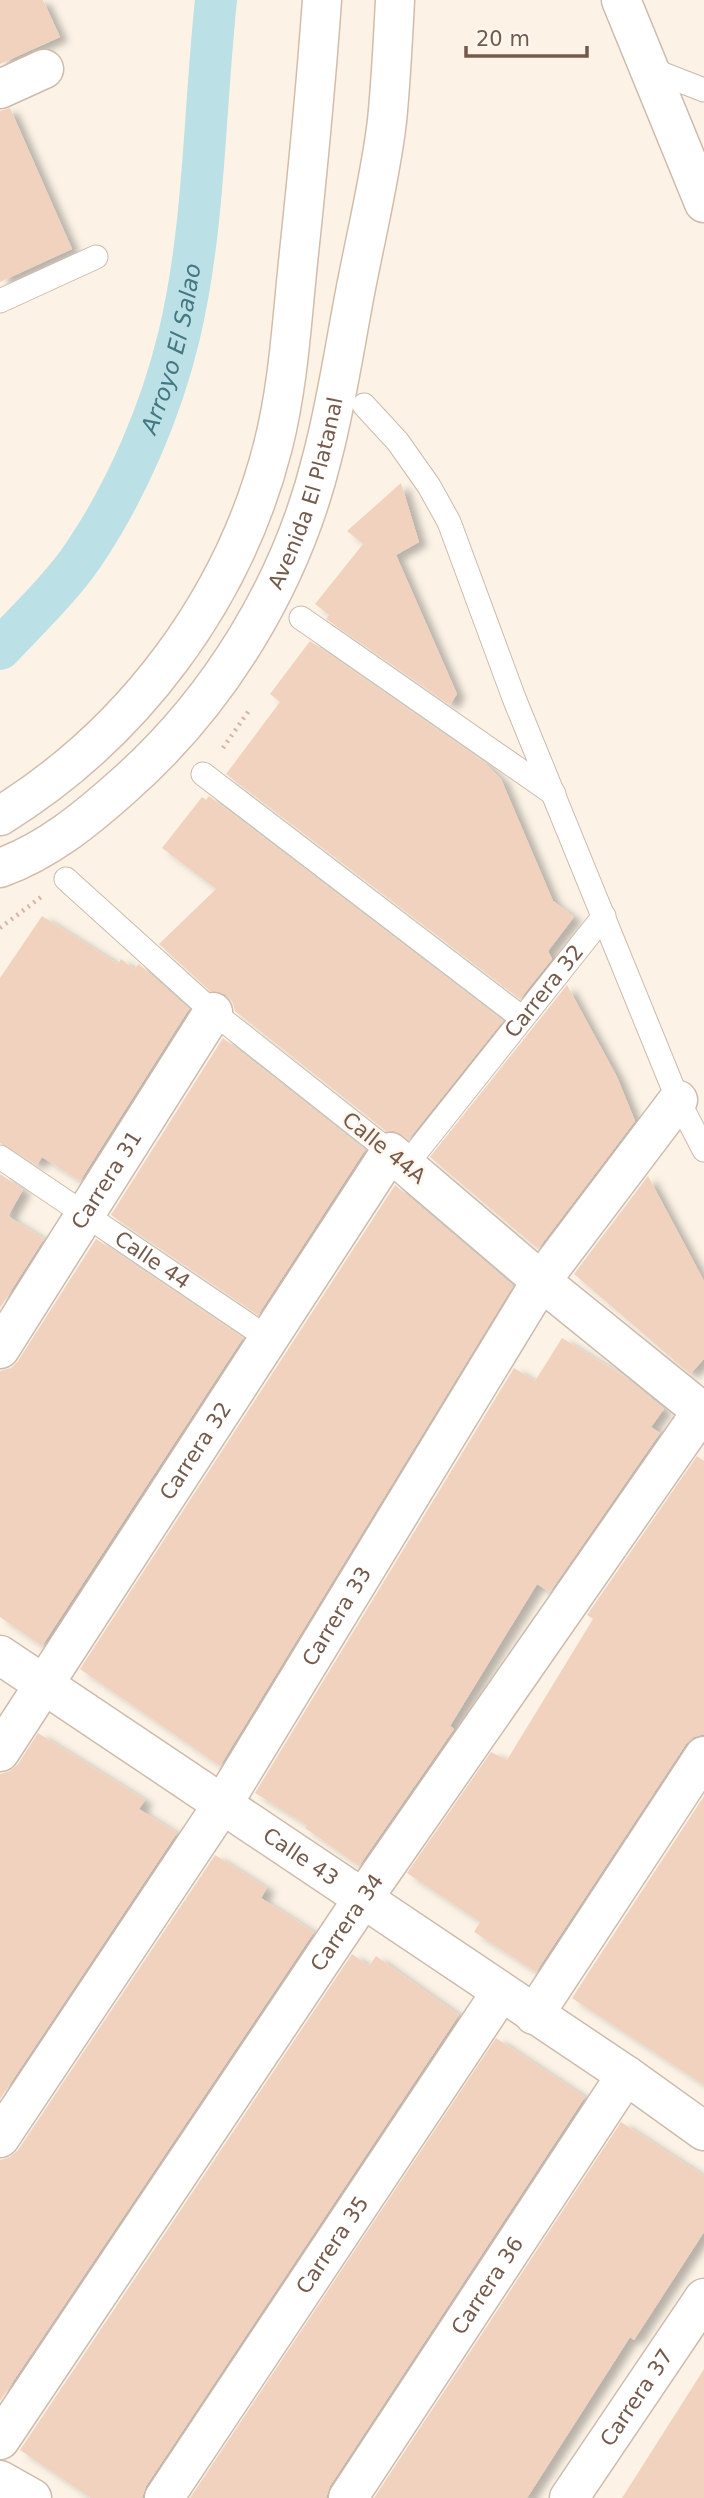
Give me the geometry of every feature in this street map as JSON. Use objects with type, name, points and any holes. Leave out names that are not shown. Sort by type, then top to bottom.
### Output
[{"type":"street","name":"Avenida El Platanal","points":[[0,816],[64,771],[108,732],[148,689],[184,642],[212,596],[257,498],[273,447],[284,394],[313,119],[322,0]]},
{"type":"street","name":"Avenida El Platanal","points":[[0,868],[43,850],[96,810],[144,768],[187,721],[226,670],[283,569],[305,515],[322,459],[337,389],[387,123],[396,0]]},
{"type":"street","points":[[621,0],[704,203]]},
{"type":"street","points":[[0,89],[44,69]]},
{"type":"street","name":"Carrera 31","points":[[0,1349],[87,1216],[214,1012]]},
{"type":"street","name":"Carrera 33","points":[[0,2138],[222,1805],[541,1281],[678,1100]]},
{"type":"street","name":"Calle 44A","points":[[398,1158],[541,1281],[703,1412]]},
{"type":"street","name":"Carrera 32","points":[[0,1752],[269,1339],[398,1158]]},
{"type":"street","name":"Carrera 34","points":[[0,2440],[362,1900],[703,1412]]},
{"type":"street","name":"Calle 43","points":[[0,1655],[534,2015],[701,2123]]},
{"type":"street","points":[[534,2015],[704,1756]]},
{"type":"street","name":"Carrera 35","points":[[164,2498],[501,1992]]},
{"type":"street","name":"Carrera 36","points":[[348,2498],[626,2075]]},
{"type":"street","name":"Carrera 37","points":[[569,2498],[704,2298]]},
{"type":"street","points":[[0,2480],[32,2498]]},
{"type":"lane","points":[[650,69],[701,83]]},
{"type":"lane","points":[[0,301],[96,257]]},
{"type":"lane","points":[[364,405],[398,442],[429,486],[449,522],[514,698],[678,1100],[704,1150]]},
{"type":"lane","points":[[301,618],[554,793]]},
{"type":"lane","points":[[203,774],[522,1018]]},
{"type":"lane","name":"Calle 44A","points":[[66,879],[214,1012],[398,1158]]},
{"type":"lane","name":"Carrera 32","points":[[398,1158],[522,1018],[604,916]]},
{"type":"lane","name":"Calle 44","points":[[0,1157],[269,1339]]},
{"type":"building","points":[[0,0],[43,0],[60,37],[0,64]]},
{"type":"building","points":[[10,108],[72,249],[0,282],[0,111]]},
{"type":"building","points":[[401,483],[419,542],[396,555],[457,694],[450,705],[326,619],[329,615],[315,604],[363,544],[347,531]]},
{"type":"building","points":[[310,641],[485,763],[501,779],[553,901],[574,917],[548,951],[552,959],[520,999],[226,774],[280,702],[270,694]]},
{"type":"building","points":[[209,796],[503,1021],[409,1139],[394,1131],[386,1131],[235,1011],[232,1001],[225,994],[210,991],[159,944],[216,889],[162,848],[202,797],[206,800]]},
{"type":"building","points":[[42,916],[118,964],[121,959],[134,969],[139,964],[189,1009],[80,1181],[42,1157],[37,1165],[0,1143],[0,978]]},
{"type":"building","points":[[567,985],[617,1077],[635,1121],[538,1249],[430,1157]]},
{"type":"building","points":[[223,1038],[365,1150],[258,1315],[111,1215]]},
{"type":"building","points":[[0,1174],[23,1190],[8,1216],[44,1239],[0,1308]]},
{"type":"building","points":[[648,1176],[704,1281],[704,1359],[690,1374],[574,1274]]},
{"type":"building","points":[[395,1185],[513,1286],[220,1766],[80,1669]]},
{"type":"building","points":[[96,1239],[243,1338],[42,1646],[0,1617],[0,1371],[11,1368],[18,1361]]},
{"type":"building","points":[[562,1338],[624,1376],[664,1409],[651,1427],[660,1433],[550,1592],[537,1584],[450,1726],[454,1729],[359,1866],[305,1828],[307,1825],[255,1793],[514,1368],[535,1381]]},
{"type":"building","points":[[697,1456],[704,1461],[704,1734],[694,1737],[686,1744],[536,1972],[474,1932],[480,1922],[407,1873],[491,1752],[507,1760],[593,1619],[587,1615]]},
{"type":"building","points":[[38,1733],[145,1800],[139,1809],[177,1833],[0,2099],[0,1774],[10,1771],[18,1764]]},
{"type":"building","points":[[704,1796],[704,2085],[572,1998]]},
{"type":"building","points":[[215,1855],[267,1888],[261,1898],[314,1932],[0,2401],[0,2160],[10,2157],[18,2150]]},
{"type":"building","points":[[352,1954],[369,1966],[376,1956],[459,2015],[146,2486],[142,2498],[91,2498],[20,2450]]},
{"type":"building","points":[[496,2038],[585,2097],[330,2486],[326,2498],[190,2498]]},
{"type":"building","points":[[621,2122],[704,2176],[704,2232],[634,2340],[630,2337],[527,2498],[374,2498]]},
{"type":"building","points":[[704,2369],[704,2498],[622,2498]]},
{"type":"waterway","name":"Arroyo El Salao","points":[[0,649],[65,579],[100,529],[141,449],[163,393],[179,336],[194,253],[216,0]]}]
